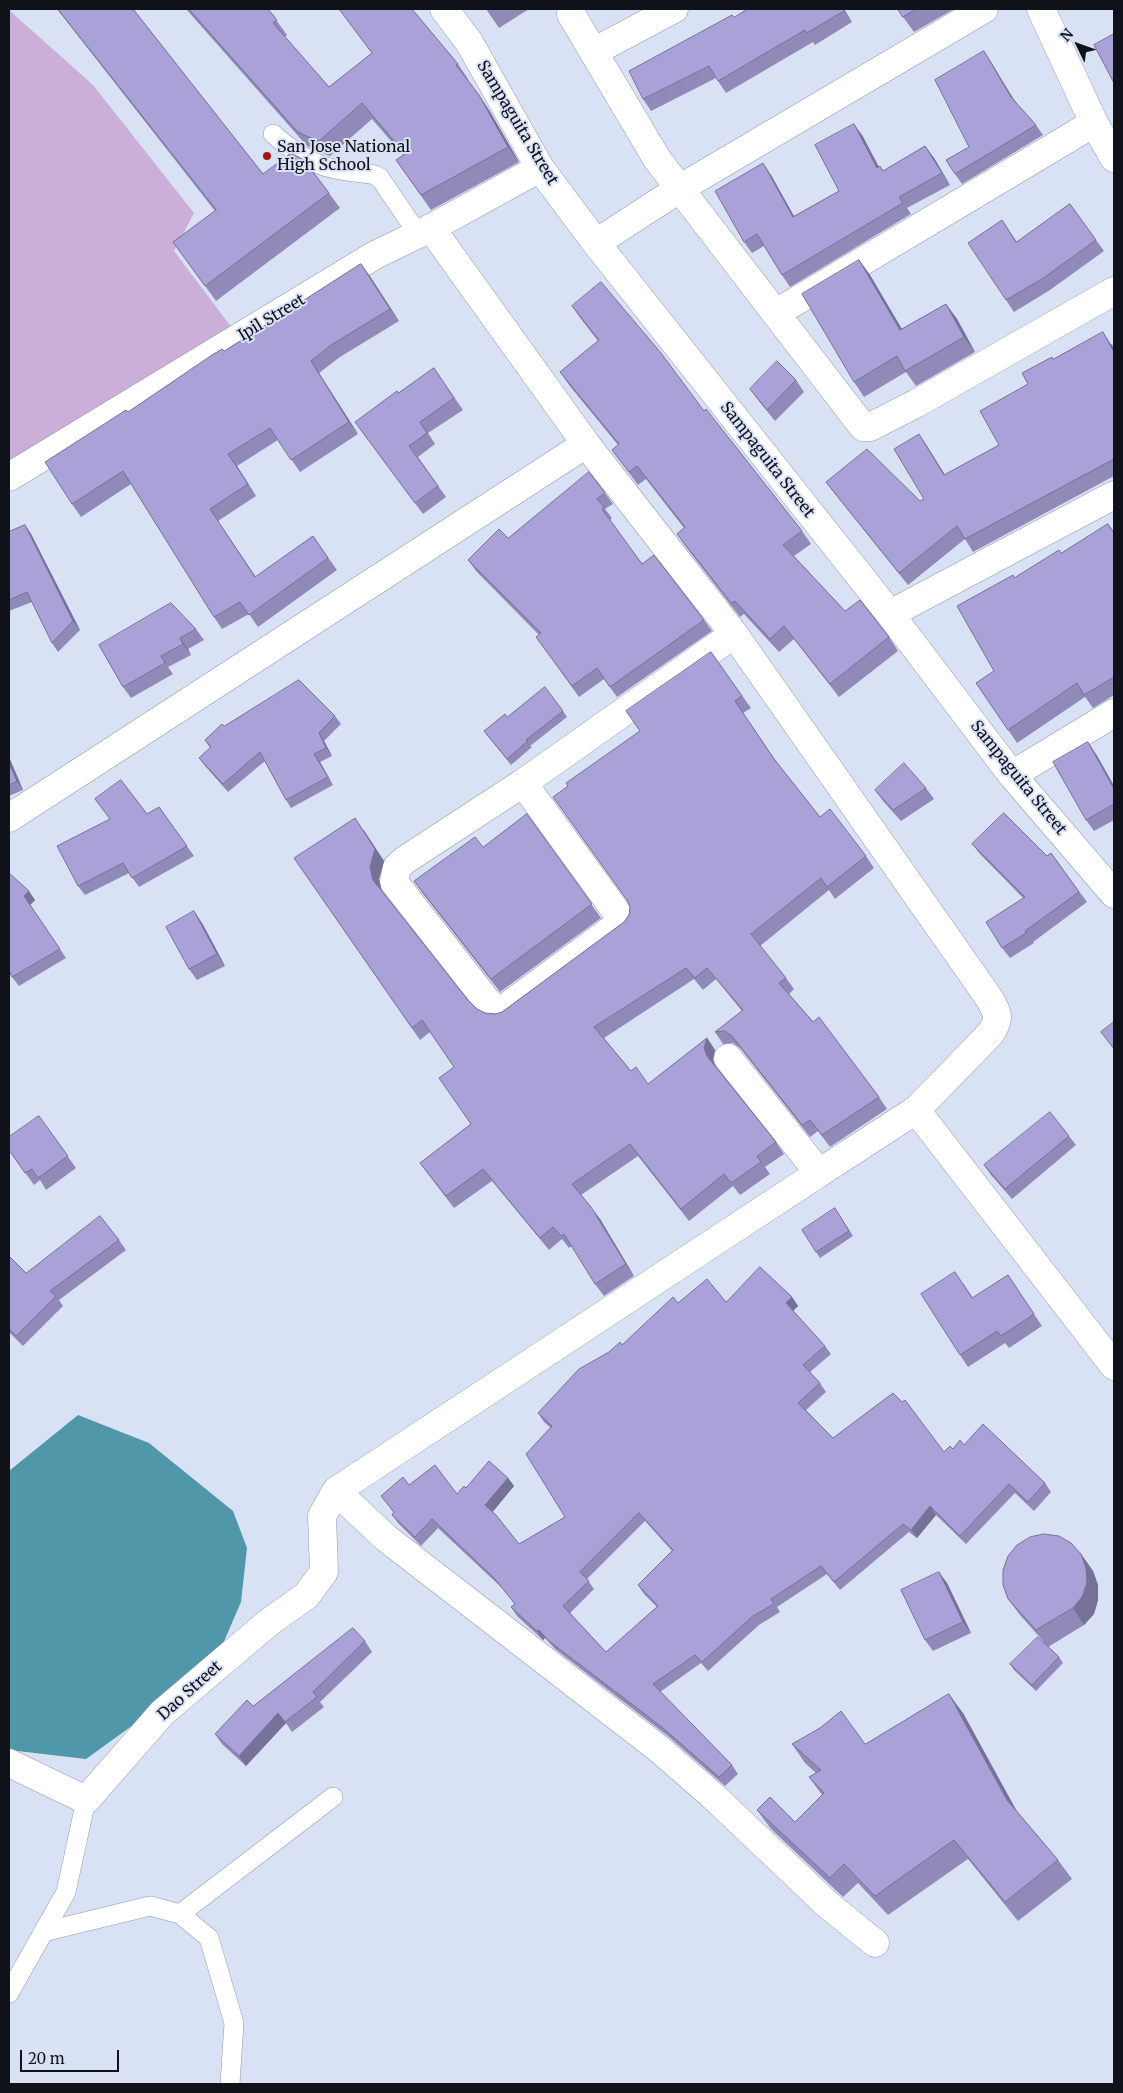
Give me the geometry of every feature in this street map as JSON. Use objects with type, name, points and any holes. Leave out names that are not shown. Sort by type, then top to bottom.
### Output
[{"type":"street","name":"Sampaguita Street","points":[[444,9],[469,42],[540,168],[596,243],[890,614],[1012,775],[1114,894]]},
{"type":"street","points":[[593,52],[674,9]]},
{"type":"street","points":[[596,243],[679,188],[984,9]]},
{"type":"street","points":[[1041,9],[1094,123],[1114,158]]},
{"type":"street","points":[[572,14],[657,159],[863,427],[866,428],[877,424],[917,403],[1114,291]]},
{"type":"street","points":[[776,313],[1094,123]]},
{"type":"street","name":"Ipil Street","points":[[9,477],[375,255],[424,231],[540,168]]},
{"type":"street","points":[[424,231],[734,634],[989,998],[998,1014],[997,1024],[990,1034],[916,1110],[336,1491],[401,1551],[659,1749],[714,1797],[828,1905],[875,1943]]},
{"type":"street","points":[[9,818],[586,444]]},
{"type":"street","points":[[890,614],[1114,495]]},
{"type":"street","points":[[523,783],[623,921],[502,1011],[496,1010],[487,1001],[394,882],[397,867],[523,783],[734,634]]},
{"type":"street","points":[[1012,775],[1114,713]]},
{"type":"street","points":[[728,1058],[819,1174]]},
{"type":"street","points":[[916,1110],[1114,1366]]},
{"type":"street","name":"Dao Street","points":[[86,1800],[162,1713],[268,1623],[306,1596],[324,1572],[322,1516],[336,1491]]},
{"type":"street","points":[[9,1764],[86,1800]]},
{"type":"lane","points":[[273,134],[299,154],[325,166],[375,175],[380,178],[424,231]]},
{"type":"lane","points":[[180,1914],[333,1798]]},
{"type":"lane","points":[[9,1993],[66,1892],[86,1800]]},
{"type":"lane","points":[[43,1932],[150,1906],[180,1914],[209,1938],[234,2023],[230,2084]]},
{"type":"shaded area","points":[[9,10],[93,85],[194,213],[174,251],[232,328],[9,469]]},
{"type":"water","points":[[78,1415],[149,1443],[233,1511],[247,1548],[241,1602],[219,1653],[140,1720],[86,1759],[9,1750],[9,1471]]},
{"type":"building","points":[[58,9],[133,9],[263,174],[291,153],[304,160],[329,193],[205,286],[173,242],[216,210]]},
{"type":"building","points":[[189,9],[268,9],[277,20],[273,23],[329,87],[372,53],[339,9],[412,9],[458,64],[456,65],[479,95],[508,147],[421,195],[396,160],[405,154],[362,103],[319,141],[304,135],[297,131]]},
{"type":"building","points":[[748,9],[843,9],[844,11],[807,33],[805,30],[718,81],[709,66],[643,99],[629,71],[732,15],[734,17]]},
{"type":"building","points":[[898,9],[916,9],[903,17]]},
{"type":"building","points":[[1114,34],[1114,83],[1094,45]]},
{"type":"building","points":[[984,51],[1011,97],[1036,125],[955,174],[946,160],[969,147],[935,80]]},
{"type":"building","points":[[854,124],[877,168],[880,166],[883,171],[925,146],[942,173],[899,197],[903,203],[782,275],[757,234],[744,242],[715,191],[763,163],[793,217],[839,191],[815,145]]},
{"type":"building","points":[[1070,204],[1096,240],[1042,279],[1006,300],[968,243],[1002,220],[1016,242]]},
{"type":"building","points":[[859,260],[900,330],[946,304],[964,337],[905,371],[897,356],[854,382],[802,294]]},
{"type":"building","points":[[361,264],[390,309],[331,345],[311,361],[349,422],[291,460],[270,428],[228,454],[248,484],[210,509],[255,577],[313,536],[328,558],[249,615],[240,602],[214,617],[123,471],[72,504],[45,462],[126,410],[128,412],[212,355],[222,349],[224,351]]},
{"type":"building","points":[[601,282],[661,353],[704,411],[706,409],[802,531],[783,545],[845,611],[860,600],[889,637],[830,684],[784,626],[770,639],[735,601],[731,603],[677,534],[685,527],[637,466],[629,472],[612,450],[619,444],[560,372],[599,340],[572,306]]},
{"type":"building","points":[[1103,332],[1114,352],[1114,459],[965,539],[957,526],[899,573],[826,482],[867,449],[920,501],[924,499],[894,449],[919,434],[944,475],[999,445],[980,411],[1028,384],[1022,373],[1052,357],[1053,359]]},
{"type":"building","points":[[777,361],[796,380],[767,410],[750,389]]},
{"type":"building","points":[[434,368],[454,398],[420,422],[427,433],[409,446],[438,486],[415,503],[355,422],[397,391],[398,393]]},
{"type":"building","points":[[589,472],[605,493],[597,499],[604,507],[602,509],[642,564],[654,555],[704,620],[610,687],[597,668],[572,686],[536,637],[541,633],[468,560],[499,529],[508,538]]},
{"type":"building","points":[[1108,524],[1114,533],[1114,677],[1084,695],[1077,683],[1008,730],[976,683],[994,671],[957,606],[1013,575],[1014,578],[1059,550],[1061,553]]},
{"type":"building","points":[[25,525],[73,621],[52,643],[27,592],[9,600],[9,532]]},
{"type":"building","points":[[171,603],[196,629],[180,638],[183,644],[161,656],[165,663],[123,687],[99,645]]},
{"type":"building","points":[[711,652],[742,696],[735,701],[774,759],[820,817],[830,809],[866,856],[827,887],[821,878],[751,934],[786,978],[779,983],[813,1022],[819,1017],[879,1097],[822,1135],[810,1120],[802,1125],[732,1036],[725,1031],[715,1032],[743,1010],[707,968],[695,978],[686,968],[594,1027],[631,1071],[636,1067],[648,1084],[707,1038],[704,1048],[707,1056],[776,1142],[757,1156],[761,1162],[731,1183],[724,1174],[681,1209],[630,1144],[572,1184],[591,1207],[626,1264],[595,1284],[564,1234],[561,1236],[553,1227],[540,1238],[483,1169],[446,1196],[420,1163],[471,1124],[439,1078],[454,1067],[422,1020],[412,1028],[294,858],[355,818],[375,849],[370,867],[373,880],[468,1000],[477,1009],[485,1013],[496,1014],[502,1012],[624,922],[629,915],[630,907],[627,900],[553,797],[568,786],[566,783],[640,731],[626,711]]},
{"type":"building","points":[[299,680],[335,716],[319,733],[326,748],[314,754],[328,777],[286,800],[260,752],[223,784],[199,758],[211,747],[205,740],[222,724],[224,726]]},
{"type":"building","points":[[545,687],[563,711],[526,740],[528,741],[507,759],[484,731],[505,714],[507,717]]},
{"type":"building","points":[[1088,742],[1114,789],[1114,804],[1086,820],[1053,762]]},
{"type":"building","points":[[9,763],[17,781],[9,785]]},
{"type":"building","points":[[904,763],[926,788],[893,810],[875,790]]},
{"type":"building","points":[[121,780],[147,814],[159,807],[187,846],[132,878],[123,863],[78,886],[57,846],[110,819],[95,799]]},
{"type":"building","points":[[1004,813],[1047,856],[1051,853],[1079,892],[1025,931],[1026,933],[1002,948],[986,922],[1025,897],[972,844]]},
{"type":"building","points":[[527,814],[592,904],[491,979],[414,881],[475,837],[483,847]]},
{"type":"building","points":[[9,873],[29,891],[24,896],[60,949],[12,977],[9,970]]},
{"type":"building","points":[[194,911],[217,954],[189,969],[166,927]]},
{"type":"building","points":[[1114,1022],[1114,1049],[1101,1032]]},
{"type":"building","points":[[1050,1112],[1069,1136],[1005,1189],[984,1165]]},
{"type":"building","points":[[39,1116],[68,1156],[38,1178],[32,1169],[25,1173],[9,1150],[9,1137]]},
{"type":"building","points":[[835,1208],[849,1231],[816,1252],[802,1230]]},
{"type":"building","points":[[100,1216],[119,1240],[50,1291],[56,1296],[16,1336],[9,1329],[9,1256],[26,1273]]},
{"type":"building","points":[[760,1267],[792,1297],[786,1303],[825,1346],[803,1365],[820,1383],[798,1403],[833,1438],[893,1393],[902,1402],[905,1400],[944,1452],[950,1446],[953,1449],[960,1440],[964,1445],[983,1424],[1045,1483],[1028,1502],[1009,1484],[960,1536],[930,1506],[911,1530],[903,1524],[834,1582],[821,1566],[771,1599],[774,1604],[753,1616],[702,1662],[695,1655],[653,1684],[732,1765],[719,1777],[663,1728],[549,1641],[539,1630],[537,1631],[511,1607],[515,1604],[495,1579],[432,1519],[415,1537],[392,1515],[394,1512],[381,1496],[403,1477],[409,1485],[435,1465],[457,1494],[464,1486],[466,1488],[489,1461],[508,1478],[485,1505],[496,1515],[519,1544],[565,1517],[526,1454],[552,1426],[538,1413],[579,1369],[609,1352],[620,1342],[622,1345],[673,1297],[678,1303],[707,1279],[726,1302]],"holes":[[[639,1513],[673,1550],[638,1585],[658,1606],[606,1652],[563,1606],[589,1581],[580,1572]]]},
{"type":"building","points":[[955,1272],[972,1298],[1008,1275],[1034,1314],[1001,1336],[997,1331],[960,1355],[921,1294]]},
{"type":"building","points":[[1044,1534],[1059,1536],[1071,1543],[1081,1554],[1086,1568],[1087,1583],[1082,1597],[1073,1608],[1036,1630],[1008,1599],[1003,1585],[1003,1570],[1008,1556],[1017,1545],[1030,1537]]},
{"type":"building","points":[[939,1572],[963,1622],[925,1640],[901,1590]]},
{"type":"building","points":[[353,1628],[365,1641],[313,1692],[317,1697],[285,1722],[278,1713],[239,1756],[215,1734],[247,1700],[253,1706]]},
{"type":"building","points":[[1038,1637],[1059,1657],[1032,1685],[1010,1664]]},
{"type":"building","points":[[949,1694],[1007,1800],[1058,1860],[1005,1902],[954,1840],[875,1896],[844,1864],[830,1878],[757,1810],[770,1797],[795,1822],[824,1793],[809,1777],[821,1770],[792,1744],[820,1728],[841,1711],[865,1744]]},
{"type":"place","name":"San Jose National High School","points":[[267,156]]}]
